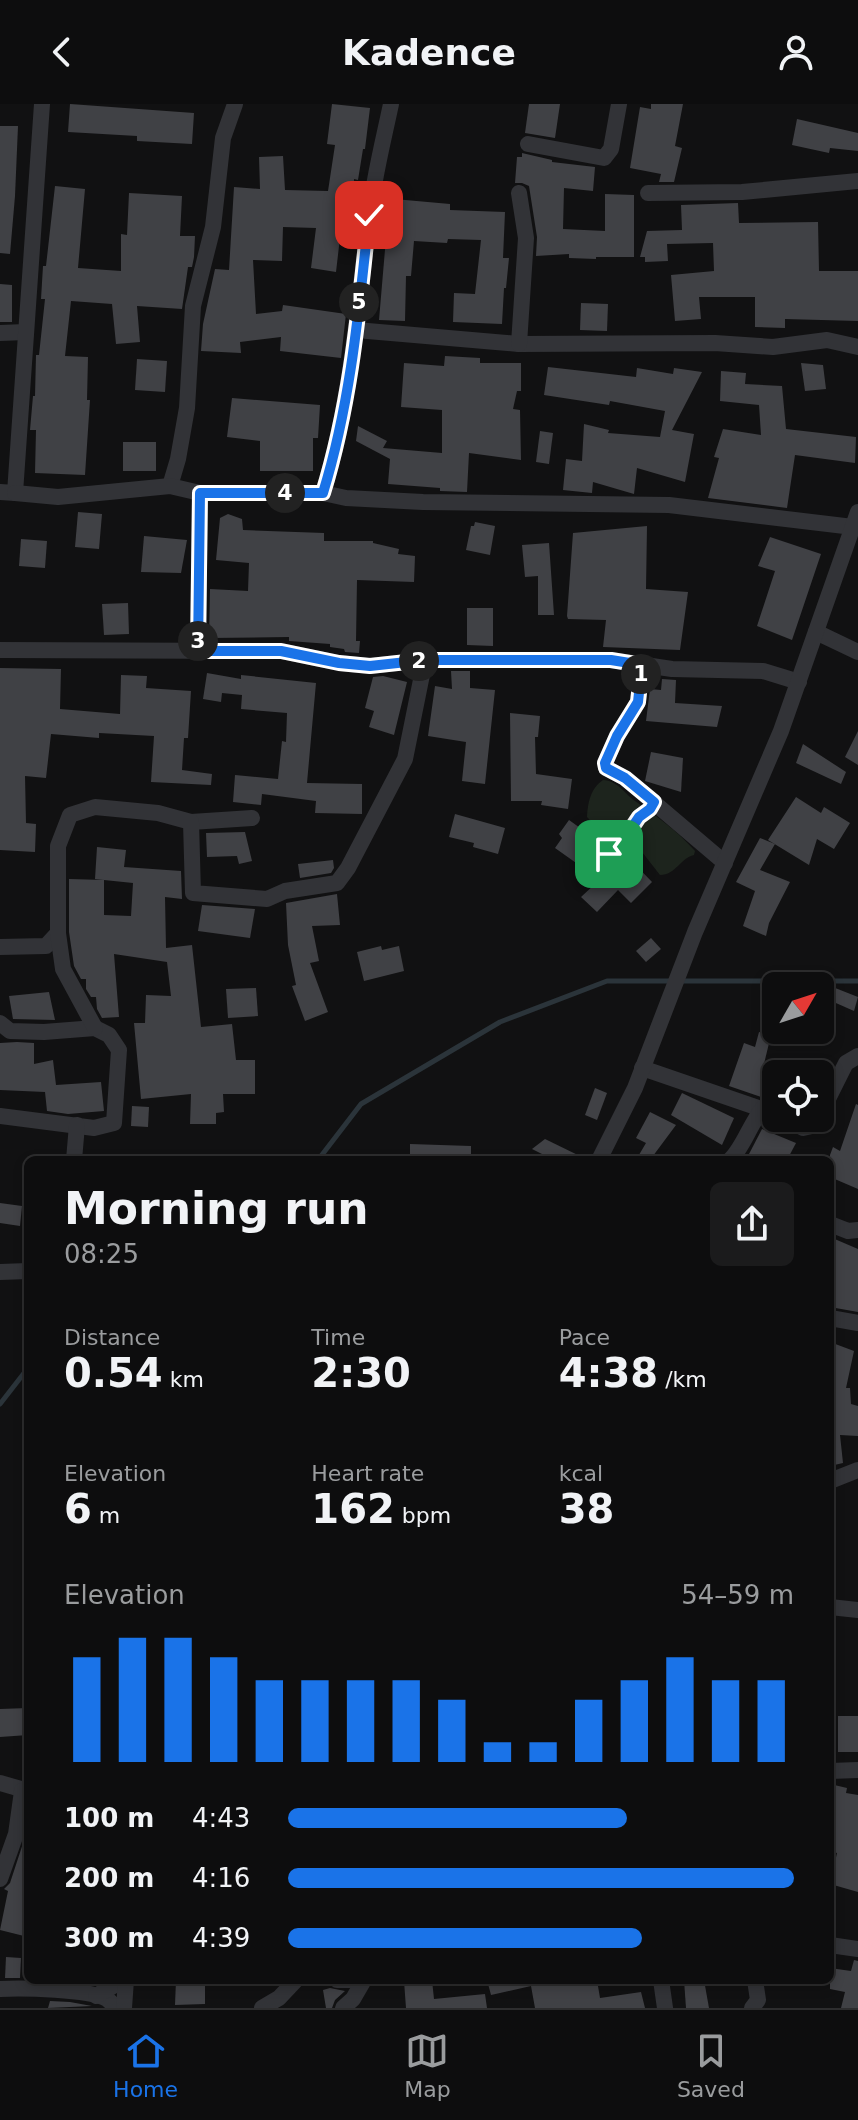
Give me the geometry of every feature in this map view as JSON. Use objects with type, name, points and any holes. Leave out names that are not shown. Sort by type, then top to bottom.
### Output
[{"type":"street","points":[[42,104],[26,332],[7,492],[58,497],[170,486],[200,493],[323,493],[346,498],[423,502],[669,505],[856,520],[781,731],[642,1068],[601,1156]]},
{"type":"street","points":[[170,486],[187,408],[193,306],[213,227],[223,138],[235,104]]},
{"type":"street","points":[[323,493],[337,448],[356,330],[369,215],[391,104]]},
{"type":"street","points":[[528,144],[604,158],[611,149],[619,104]]},
{"type":"street","points":[[648,193],[742,192],[858,181]]},
{"type":"street","points":[[519,193],[526,238],[519,344]]},
{"type":"street","points":[[356,330],[519,344],[715,343],[773,347],[827,340],[858,347]]},
{"type":"street","points":[[0,333],[26,332]]},
{"type":"street","points":[[198,651],[200,493]]},
{"type":"street","points":[[816,632],[858,652]]},
{"type":"street","points":[[0,650],[281,651],[370,666],[425,660],[611,660],[672,669],[763,671],[799,682]]},
{"type":"street","points":[[191,822],[193,893],[267,899],[285,891],[337,883],[348,868],[405,759],[425,660]]},
{"type":"street","points":[[642,665],[638,702],[617,736],[605,763],[606,768],[625,778],[725,863]]},
{"type":"street","points":[[593,873],[654,802]]},
{"type":"street","points":[[95,1028],[63,969],[58,933],[58,846],[70,815],[95,807],[158,813],[191,822],[252,818]]},
{"type":"street","points":[[0,947],[46,946],[58,933]]},
{"type":"street","points":[[0,1023],[10,1031],[95,1028],[109,1035],[119,1050],[114,1123],[94,1128],[0,1116]]},
{"type":"street","points":[[834,1087],[846,1063],[858,1056]]},
{"type":"street","points":[[642,1068],[762,1108]]},
{"type":"street","points":[[735,1156],[751,1123],[762,1116]]},
{"type":"street","points":[[74,1156],[77,1125]]},
{"type":"street","points":[[834,1226],[848,1231],[858,1230]]},
{"type":"street","points":[[0,1272],[24,1271]]},
{"type":"street","points":[[834,1319],[858,1323]]},
{"type":"street","points":[[834,1479],[858,1470]]},
{"type":"street","points":[[834,1607],[858,1610]]},
{"type":"street","points":[[834,1771],[858,1770]]},
{"type":"street","points":[[0,1783],[24,1791]]},
{"type":"street","points":[[0,1879],[16,1834],[24,1796]]},
{"type":"street","points":[[834,1946],[858,1949]]},
{"type":"street","points":[[96,1996],[118,1984]]},
{"type":"street","points":[[124,2008],[125,1984]]},
{"type":"street","points":[[262,2008],[279,1998],[292,1984]]},
{"type":"street","points":[[343,2008],[353,1999],[360,1984]]},
{"type":"street","points":[[662,1984],[665,2008]]},
{"type":"street","points":[[752,2008],[758,2000],[756,1984]]},
{"type":"street","points":[[0,1989],[54,1990],[96,1996],[109,1999],[115,2008]]},
{"type":"shaded area","points":[[603,780],[617,785],[666,824],[695,851],[694,855],[670,872],[660,875],[642,852],[599,830],[587,817],[592,792]]},
{"type":"building","points":[[70,104],[194,113],[192,144],[137,141],[137,136],[68,132]]},
{"type":"building","points":[[332,104],[370,108],[365,149],[358,180],[354,179],[353,229],[341,229],[336,272],[311,268],[316,228],[283,227],[282,261],[253,260],[256,314],[282,311],[283,305],[346,314],[341,358],[280,351],[281,337],[240,342],[241,353],[201,351],[203,324],[215,269],[229,270],[234,187],[260,189],[259,157],[283,156],[285,190],[328,191],[335,145],[327,144]]},
{"type":"building","points":[[529,104],[560,104],[555,138],[525,133]]},
{"type":"building","points":[[651,104],[683,104],[675,146],[682,148],[674,182],[659,182],[661,174],[630,168],[640,107],[651,109]]},
{"type":"building","points":[[797,119],[858,133],[858,151],[830,148],[829,153],[792,145]]},
{"type":"building","points":[[0,126],[18,126],[10,254],[0,253]]},
{"type":"building","points":[[522,153],[552,162],[595,167],[593,191],[564,188],[563,229],[605,231],[605,194],[634,195],[634,257],[536,256],[537,237],[529,186],[515,183],[517,157],[522,157]]},
{"type":"building","points":[[55,186],[85,189],[78,268],[121,271],[121,234],[127,235],[129,193],[182,196],[180,236],[195,236],[194,257],[192,267],[188,267],[182,309],[137,306],[140,342],[116,344],[112,304],[71,301],[65,356],[88,357],[87,400],[90,400],[85,475],[35,473],[36,430],[30,430],[36,355],[39,355],[45,299],[41,299],[43,266],[46,266]]},
{"type":"building","points":[[383,198],[450,204],[450,210],[505,212],[503,258],[509,258],[502,324],[453,322],[454,293],[475,294],[481,240],[448,239],[447,243],[414,241],[411,276],[406,276],[405,321],[379,320],[386,238],[378,238]]},
{"type":"building","points":[[738,203],[739,223],[818,222],[819,271],[858,271],[858,321],[785,319],[785,328],[755,327],[755,297],[699,297],[701,319],[675,321],[671,275],[714,271],[713,243],[667,244],[668,261],[645,262],[645,257],[640,257],[647,231],[682,230],[681,205]]},
{"type":"building","points":[[0,284],[12,285],[12,322],[0,322]]},
{"type":"building","points":[[581,303],[608,304],[607,331],[580,330]]},
{"type":"building","points":[[445,356],[480,358],[480,363],[521,363],[521,391],[517,391],[513,409],[520,410],[521,460],[469,453],[467,492],[388,484],[390,459],[356,441],[358,426],[387,441],[383,448],[442,453],[442,410],[401,407],[404,363],[444,366]]},
{"type":"building","points":[[137,359],[167,361],[165,392],[135,390]]},
{"type":"building","points":[[801,363],[823,365],[826,389],[805,391]]},
{"type":"building","points":[[548,367],[636,377],[637,368],[673,374],[674,368],[702,372],[672,430],[694,434],[685,482],[637,468],[634,494],[593,482],[592,493],[563,490],[566,459],[582,461],[584,424],[609,430],[608,433],[660,437],[665,411],[610,401],[609,405],[544,395]]},
{"type":"building","points":[[721,371],[746,373],[745,384],[782,386],[786,429],[856,437],[855,463],[795,455],[787,508],[708,498],[719,458],[714,457],[723,429],[761,435],[759,405],[720,401]]},
{"type":"building","points":[[232,398],[320,405],[318,438],[313,438],[313,471],[260,471],[260,441],[227,437]]},
{"type":"building","points":[[540,431],[553,433],[549,464],[536,462]]},
{"type":"building","points":[[123,442],[156,442],[156,471],[123,471]]},
{"type":"building","points":[[78,512],[102,514],[99,549],[75,547]]},
{"type":"building","points":[[228,514],[242,519],[243,530],[324,533],[324,541],[373,541],[399,549],[398,554],[415,556],[414,582],[357,580],[356,641],[360,641],[359,653],[345,652],[344,649],[330,647],[330,644],[289,641],[289,637],[209,638],[210,589],[248,591],[249,563],[216,560],[220,518]]},
{"type":"building","points":[[475,522],[495,526],[490,555],[466,550],[471,526]]},
{"type":"building","points":[[647,526],[646,589],[688,592],[680,650],[603,647],[606,620],[568,619],[567,616],[573,533]]},
{"type":"building","points":[[144,536],[187,540],[181,573],[141,572]]},
{"type":"building","points":[[770,537],[821,554],[792,640],[757,626],[775,571],[758,566]]},
{"type":"building","points":[[21,539],[47,541],[45,568],[19,566]]},
{"type":"building","points":[[549,543],[554,615],[538,615],[538,576],[525,577],[522,545]]},
{"type":"building","points":[[128,603],[129,634],[104,635],[102,604]]},
{"type":"building","points":[[467,608],[493,608],[493,646],[467,645]]},
{"type":"building","points":[[0,668],[61,669],[60,709],[120,714],[121,675],[147,676],[146,688],[191,691],[182,770],[212,774],[211,785],[151,782],[154,736],[99,733],[99,738],[51,734],[46,778],[25,776],[26,823],[36,824],[35,852],[0,850]]},
{"type":"building","points":[[451,671],[470,671],[470,688],[495,690],[485,784],[462,781],[466,742],[428,736],[435,686],[452,689]]},
{"type":"building","points":[[207,673],[241,679],[241,675],[316,683],[307,783],[362,784],[362,814],[315,813],[316,801],[262,794],[261,805],[233,802],[235,775],[278,779],[282,741],[286,742],[287,713],[241,709],[242,695],[222,693],[221,702],[203,699]]},
{"type":"building","points":[[383,676],[407,682],[394,735],[369,727],[374,711],[365,708],[373,677]]},
{"type":"building","points":[[662,679],[676,680],[675,703],[722,706],[717,727],[646,721],[650,689],[661,690]]},
{"type":"building","points":[[510,713],[540,716],[538,737],[535,737],[536,774],[572,779],[568,809],[541,805],[542,801],[511,801]]},
{"type":"building","points":[[858,731],[858,765],[845,757]]},
{"type":"building","points":[[803,744],[846,772],[841,784],[796,763]]},
{"type":"building","points":[[651,752],[683,758],[681,792],[645,781]]},
{"type":"building","points":[[796,797],[821,813],[824,807],[850,823],[834,849],[817,839],[809,865],[768,840]]},
{"type":"building","points":[[455,814],[505,828],[498,854],[473,847],[474,843],[449,837]]},
{"type":"building","points":[[569,820],[597,840],[579,865],[555,848],[562,838],[559,834]]},
{"type":"building","points":[[245,832],[252,861],[239,864],[237,856],[207,857],[206,833]]},
{"type":"building","points":[[760,838],[775,844],[760,870],[790,882],[769,923],[766,936],[743,926],[755,891],[736,882]]},
{"type":"building","points":[[97,847],[126,850],[124,867],[181,871],[182,899],[165,897],[166,948],[192,945],[201,1027],[232,1024],[236,1060],[255,1060],[255,1094],[223,1094],[224,1112],[216,1113],[216,1124],[190,1124],[191,1094],[141,1099],[134,1023],[145,1023],[146,995],[171,996],[167,962],[114,954],[119,1017],[102,1018],[96,997],[91,997],[86,989],[86,979],[81,979],[74,966],[69,932],[69,879],[104,880],[95,879]],"holes":[[[104,880],[133,883],[131,916],[104,915]]]},
{"type":"building","points":[[626,855],[652,882],[631,903],[618,890],[597,912],[581,897]]},
{"type":"building","points":[[333,860],[331,873],[300,878],[298,864]]},
{"type":"building","points":[[337,894],[340,925],[312,926],[319,961],[310,963],[328,1012],[305,1021],[292,986],[296,985],[288,945],[286,903]]},
{"type":"building","points":[[202,905],[255,909],[250,938],[198,931]]},
{"type":"building","points":[[651,938],[661,949],[646,962],[636,951]]},
{"type":"building","points":[[381,946],[382,950],[399,946],[404,971],[364,981],[357,952]]},
{"type":"building","points":[[256,988],[258,1016],[228,1018],[226,989]]},
{"type":"building","points":[[834,988],[858,997],[854,1011],[834,1002]]},
{"type":"building","points":[[49,992],[55,1020],[13,1019],[9,996]]},
{"type":"building","points":[[759,1032],[762,1033],[762,1044],[769,1044],[765,1060],[762,1060],[762,1097],[729,1086],[744,1043],[755,1047]]},
{"type":"building","points":[[0,1043],[34,1043],[34,1064],[53,1060],[56,1085],[101,1082],[104,1111],[68,1114],[47,1111],[45,1092],[0,1090]]},
{"type":"building","points":[[595,1088],[607,1093],[597,1120],[585,1115]]},
{"type":"building","points":[[682,1093],[734,1118],[722,1145],[671,1115]]},
{"type":"building","points":[[856,1104],[858,1189],[834,1179],[834,1156],[830,1155],[833,1147],[840,1151]]},
{"type":"building","points":[[132,1106],[149,1107],[148,1127],[131,1126]]},
{"type":"building","points":[[650,1112],[676,1125],[653,1156],[638,1156],[646,1143],[636,1138]]},
{"type":"building","points":[[762,1129],[762,1132],[796,1143],[789,1156],[749,1154]]},
{"type":"building","points":[[545,1139],[580,1156],[546,1156],[532,1149]]},
{"type":"building","points":[[410,1144],[471,1146],[471,1156],[410,1156]]},
{"type":"building","points":[[0,1203],[22,1206],[20,1226],[0,1223]]},
{"type":"building","points":[[834,1239],[858,1249],[858,1312],[834,1308]]},
{"type":"building","points":[[834,1344],[854,1351],[846,1388],[850,1388],[851,1404],[858,1406],[858,1436],[840,1435],[843,1463],[834,1465]]},
{"type":"building","points":[[24,1708],[24,1735],[0,1737],[0,1709]]},
{"type":"building","points":[[838,1716],[858,1716],[858,1752],[838,1752]]},
{"type":"building","points":[[834,1785],[847,1788],[846,1793],[858,1795],[858,1892],[834,1885],[837,1853],[834,1852]]},
{"type":"building","points":[[24,1840],[24,1936],[0,1930],[8,1891],[4,1889],[10,1883]]},
{"type":"building","points":[[6,1957],[21,1958],[20,1978],[5,1978]]},
{"type":"building","points":[[854,1960],[858,1961],[858,2008],[841,2008],[845,1992],[830,1989],[830,1984],[834,1984],[834,1969],[851,1971]]},
{"type":"building","points":[[176,1984],[205,1984],[205,2004],[175,2005]]},
{"type":"building","points":[[404,1984],[432,1984],[434,1999],[485,1994],[487,2008],[406,2008]]},
{"type":"building","points":[[488,1984],[598,1984],[600,1998],[641,1992],[645,2008],[535,2008],[531,1986],[491,1995]]},
{"type":"building","points":[[684,1984],[705,1984],[709,2008],[686,2008]]},
{"type":"building","points":[[323,1990],[345,1991],[335,2000],[332,2008],[326,2008]]},
{"type":"building","points":[[50,2001],[70,2002],[92,2006],[48,2008]]},
{"type":"waterway","points":[[321,1156],[361,1104],[500,1022],[607,981],[858,981]]},
{"type":"waterway","points":[[0,1404],[24,1373]]},
{"type":"route","points":[[369,215],[346,398],[337,448],[323,493],[200,493],[198,651],[281,651],[370,666],[425,660],[611,660],[642,665],[638,702],[605,763],[611,772],[625,778],[654,802],[639,817],[621,844],[609,854]]}]
